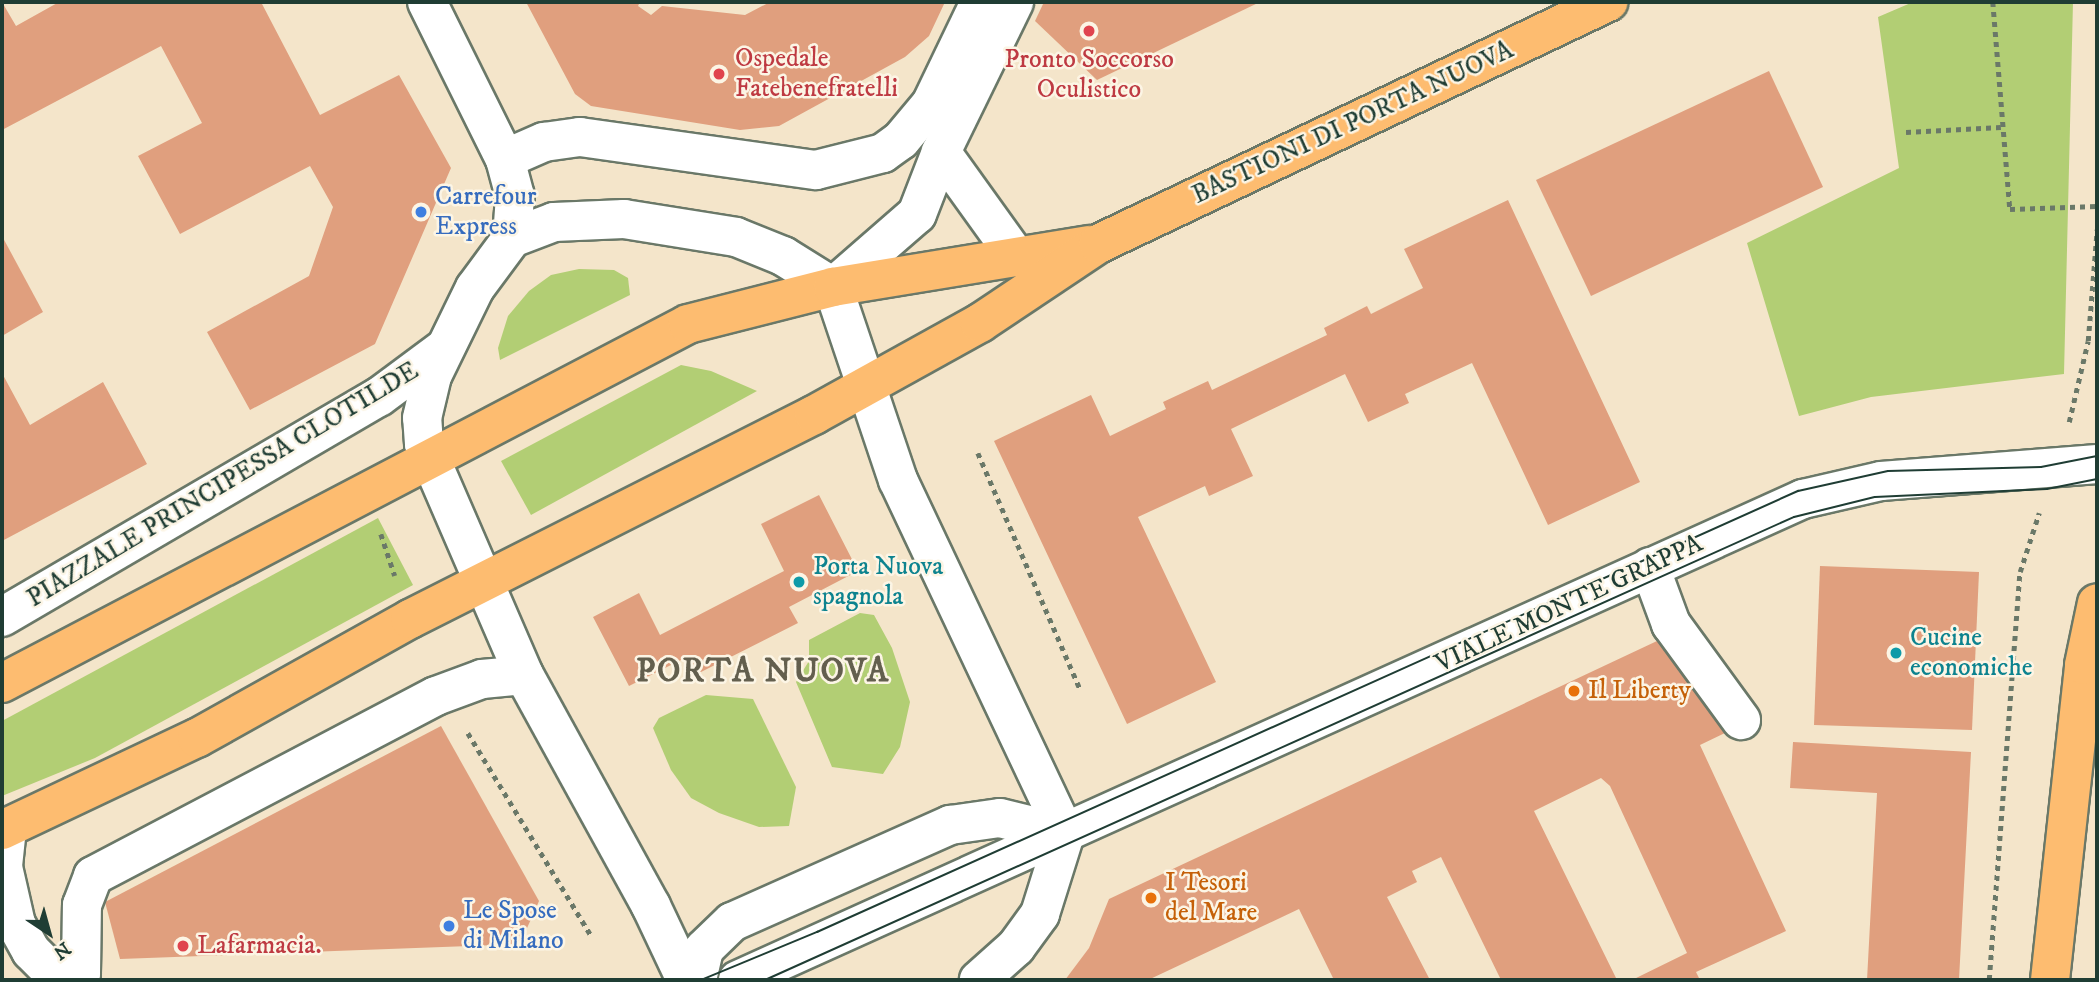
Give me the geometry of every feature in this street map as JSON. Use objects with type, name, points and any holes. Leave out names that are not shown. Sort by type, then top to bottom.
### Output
[{"type":"main road","name":"BASTIONI DI PORTA NUOVA","points":[[864,387],[980,323],[1098,244],[1608,2]]},
{"type":"main road","name":"BASTIONI DI PORTA NUOVA","points":[[833,288],[1015,255],[1098,244]]},
{"type":"main road","points":[[2,683],[427,457],[688,324],[833,288]]},
{"type":"main road","points":[[4,829],[197,738],[482,584],[864,387]]},
{"type":"main road","points":[[2050,980],[2084,665],[2097,603]]},
{"type":"street","points":[[427,2],[505,159],[515,196],[512,238],[539,225],[570,219],[675,224],[760,245],[833,288],[864,387],[898,480],[1065,834],[1040,914],[1016,947],[979,980]]},
{"type":"street","points":[[505,159],[544,142],[580,137],[816,170],[883,153],[901,141],[932,104],[980,2]]},
{"type":"street","points":[[833,288],[917,214],[941,152],[1014,2]]},
{"type":"street","points":[[941,152],[1015,255]]},
{"type":"street","name":"PIAZZALE PRINCIPESSA CLOTILDE","points":[[512,238],[475,289],[442,350],[424,404],[422,431],[427,457],[524,675],[687,980]]},
{"type":"street","name":"PIAZZALE PRINCIPESSA CLOTILDE","points":[[2,617],[379,397],[442,350]]},
{"type":"street","name":"VIALE MONTE GRAPPA","points":[[1065,834],[1762,516],[1843,488],[2097,464]]},
{"type":"street","points":[[1650,567],[1671,624],[1741,720]]},
{"type":"street","points":[[74,980],[81,973],[82,905],[93,876],[436,696],[482,680],[524,675]]},
{"type":"street","points":[[697,980],[704,949],[732,922],[950,825],[1000,818],[1065,834]]},
{"type":"street","points":[[4,829],[3,867],[16,924],[31,951],[60,980]]},
{"type":"street","points":[[738,980],[1065,834]]},
{"type":"path","points":[[1993,2],[2001,127],[2010,209],[2097,206]]},
{"type":"path","points":[[1906,132],[2001,127]]},
{"type":"path","points":[[2077,398],[2088,341],[2097,229]]},
{"type":"path","points":[[978,453],[1080,688]]},
{"type":"path","points":[[381,534],[396,578]]},
{"type":"path","points":[[1989,980],[2020,572]]},
{"type":"path","points":[[460,720],[591,935]]},
{"type":"green space","points":[[1913,2],[2073,2],[2064,374],[1871,397],[1799,416],[1747,243],[1899,168],[1878,17]]},
{"type":"green space","points":[[579,269],[614,270],[628,278],[630,295],[500,360],[498,348],[508,316],[529,291],[551,275]]},
{"type":"green space","points":[[681,365],[711,371],[757,391],[531,515],[501,461]]},
{"type":"green space","points":[[378,518],[413,585],[95,758],[2,796],[2,721]]},
{"type":"green space","points":[[860,613],[874,615],[892,648],[910,702],[900,747],[883,774],[832,767],[796,682],[809,661],[809,640]]},
{"type":"green space","points":[[706,695],[753,699],[796,787],[789,826],[759,827],[719,813],[691,798],[671,770],[653,728],[659,718]]},
{"type":"building","points":[[2,2],[16,26],[59,2],[261,2],[320,115],[399,75],[451,168],[375,344],[250,410],[207,332],[309,276],[333,207],[310,166],[180,234],[138,156],[202,123],[161,46],[2,130]]},
{"type":"building","name":"Ospedale Fatebenefratelli","points":[[526,2],[640,2],[638,6],[651,15],[662,6],[745,15],[770,2],[945,2],[929,36],[905,57],[779,126],[740,130],[591,106],[575,94]]},
{"type":"building","points":[[1044,2],[1260,2],[1097,80],[1035,21]]},
{"type":"building","points":[[1769,71],[1823,187],[1591,296],[1536,180]]},
{"type":"building","points":[[1508,200],[1640,482],[1548,525],[1472,363],[1405,394],[1409,403],[1368,422],[1345,374],[1231,429],[1253,476],[1209,496],[1205,486],[1138,517],[1216,682],[1127,724],[994,441],[1091,395],[1110,436],[1166,409],[1163,402],[1208,381],[1212,390],[1327,335],[1324,328],[1367,306],[1371,314],[1423,288],[1404,249]]},
{"type":"building","points":[[2,236],[43,312],[2,336]]},
{"type":"building","points":[[2,373],[30,425],[103,382],[147,464],[2,541]]},
{"type":"building","name":"Porta Nuova spagnola","points":[[819,495],[858,571],[789,607],[798,623],[699,673],[689,656],[629,686],[593,617],[639,593],[660,635],[784,571],[761,524]]},
{"type":"building","name":"Cucine economiche","points":[[1820,566],[1979,572],[1972,730],[1814,725]]},
{"type":"building","points":[[1657,641],[1727,732],[1700,745],[1786,931],[1696,972],[1700,980],[1632,980],[1687,953],[1610,786],[1601,778],[1534,811],[1617,980],[1501,980],[1441,857],[1412,871],[1417,882],[1387,897],[1430,980],[1334,980],[1299,909],[1148,980],[1065,980],[1089,948],[1109,899]]},
{"type":"building","points":[[441,726],[539,901],[520,944],[120,959],[105,902]]},
{"type":"building","points":[[1793,742],[1971,752],[1959,980],[1867,980],[1877,793],[1790,788]]},
{"type":"tram line","points":[[701,980],[817,932],[1798,491],[1888,471],[2041,467],[2097,456]]},
{"type":"tram line","points":[[765,980],[1794,517],[1875,497],[2047,489],[2097,479]]},
{"type":"place","name":"Pronto Soccorso Oculistico","points":[[1089,31]]},
{"type":"place","name":"Ospedale Fatebenefratelli","points":[[719,74]]},
{"type":"place","name":"Carrefour Express","points":[[421,212]]},
{"type":"place","name":"Porta Nuova spagnola","points":[[799,582]]},
{"type":"place","name":"Cucine economiche","points":[[1896,653]]},
{"type":"place","name":"Il Liberty","points":[[1574,691]]},
{"type":"place","name":"I Tesori del Mare","points":[[1151,898]]},
{"type":"place","name":"Le Spose di Milano","points":[[449,926]]},
{"type":"place","name":"Lafarmacia.","points":[[183,946]]},
{"type":"district","name":"PORTA NUOVA","points":[[763,672]]}]
